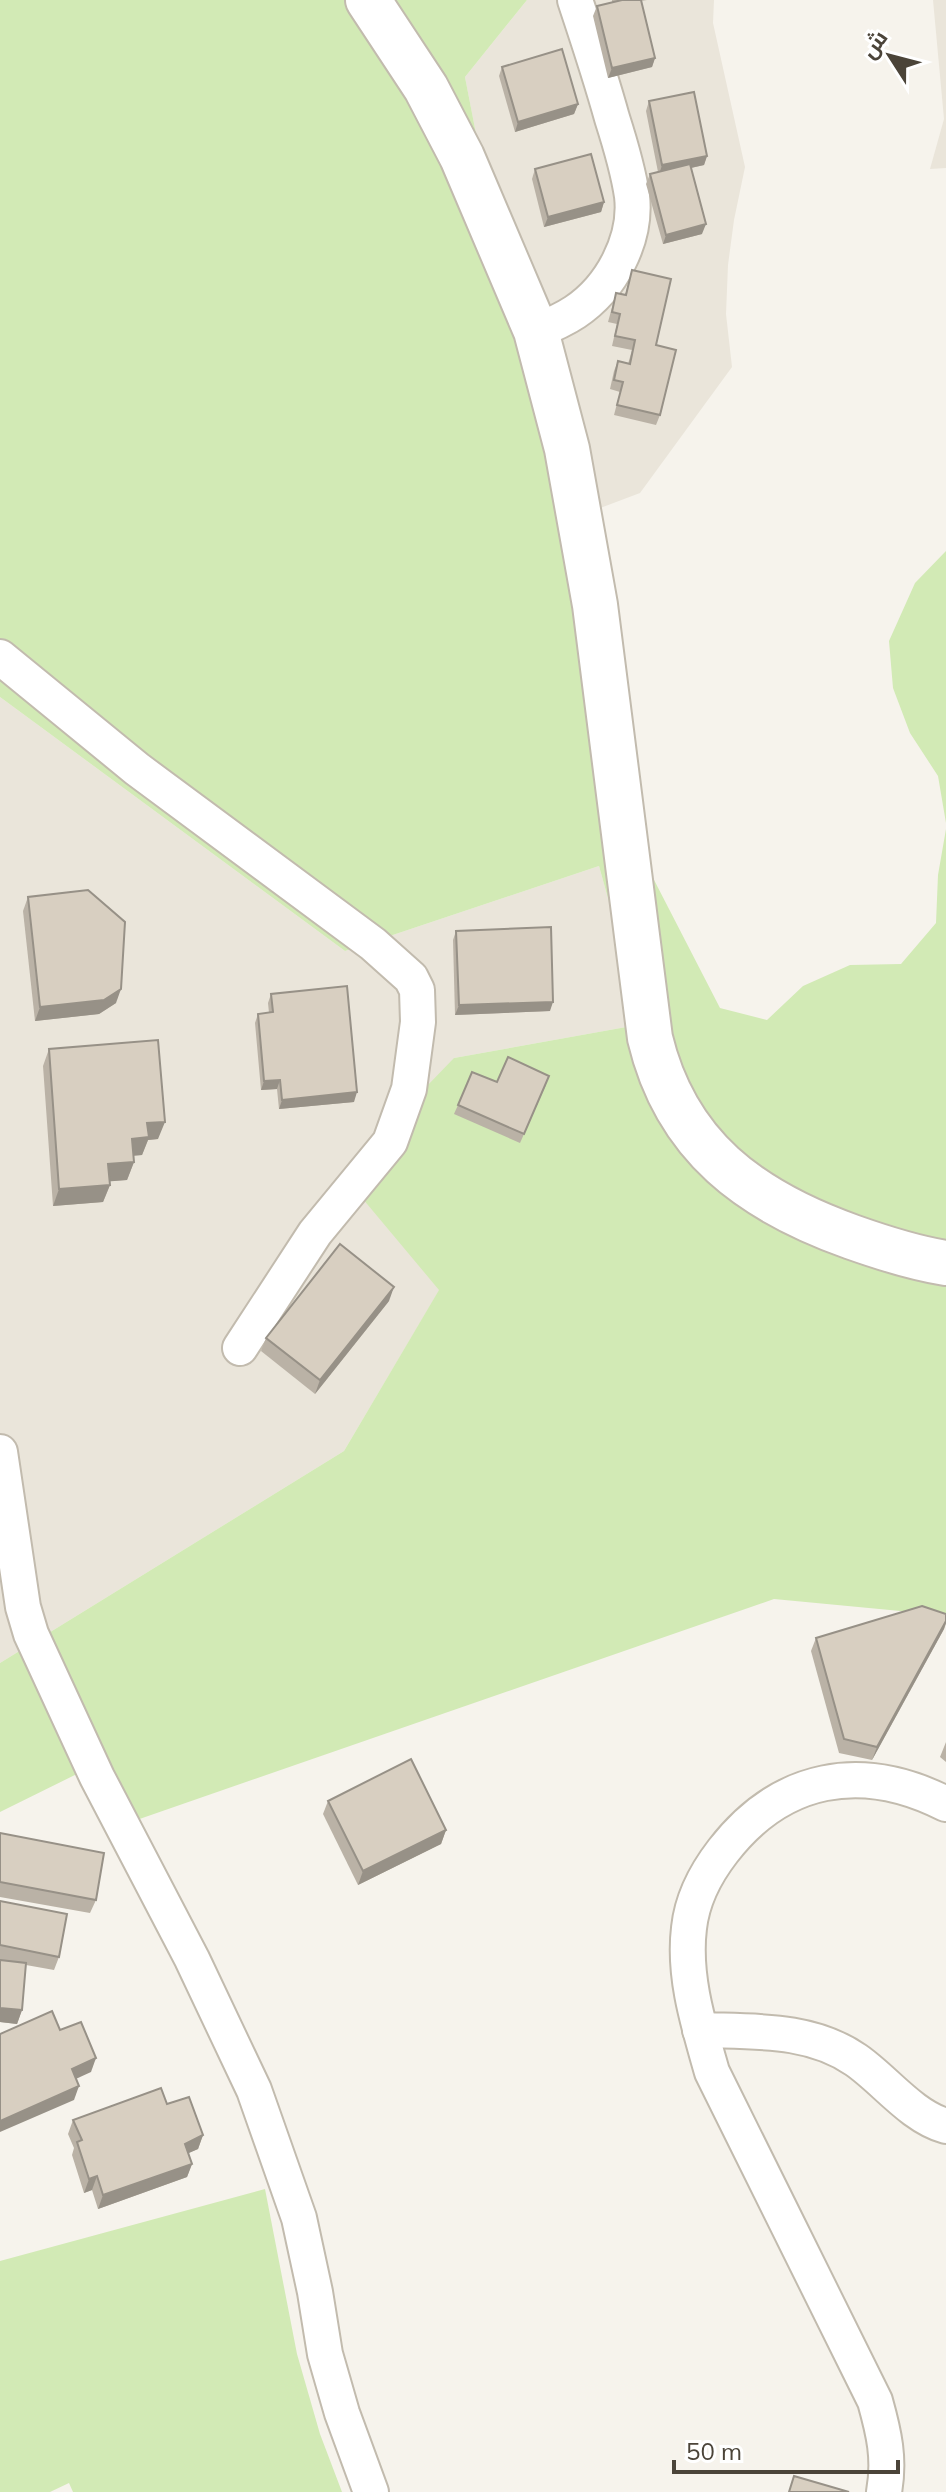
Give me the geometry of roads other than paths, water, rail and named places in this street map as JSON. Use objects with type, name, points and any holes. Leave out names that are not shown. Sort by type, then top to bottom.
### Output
[{"type":"street","points":[[368,0],[426,88],[462,157],[536,331],[567,449],[595,605],[650,1038],[667,1090],[688,1128],[707,1150],[734,1176],[770,1201],[808,1221],[875,1245],[946,1263]]},
{"type":"street","points":[[536,331],[575,312],[592,298],[608,280],[623,254],[632,225],[632,197],[624,155],[575,0]]},
{"type":"street","points":[[0,657],[137,769],[373,944],[411,978],[417,990],[418,1022],[409,1089],[390,1142],[315,1233],[240,1348]]},
{"type":"street","points":[[0,1452],[23,1607],[31,1634],[97,1777],[192,1959],[254,2090],[299,2218],[325,2354],[342,2413],[371,2492]]},
{"type":"street","points":[[884,2492],[887,2448],[875,2401],[712,2072],[700,2030],[687,1954],[689,1925],[697,1894],[714,1863],[762,1810],[790,1792],[848,1781],[910,1789],[946,1804]]},
{"type":"street","points":[[700,2030],[796,2034],[823,2043],[856,2060],[919,2112],[946,2126]]}]
